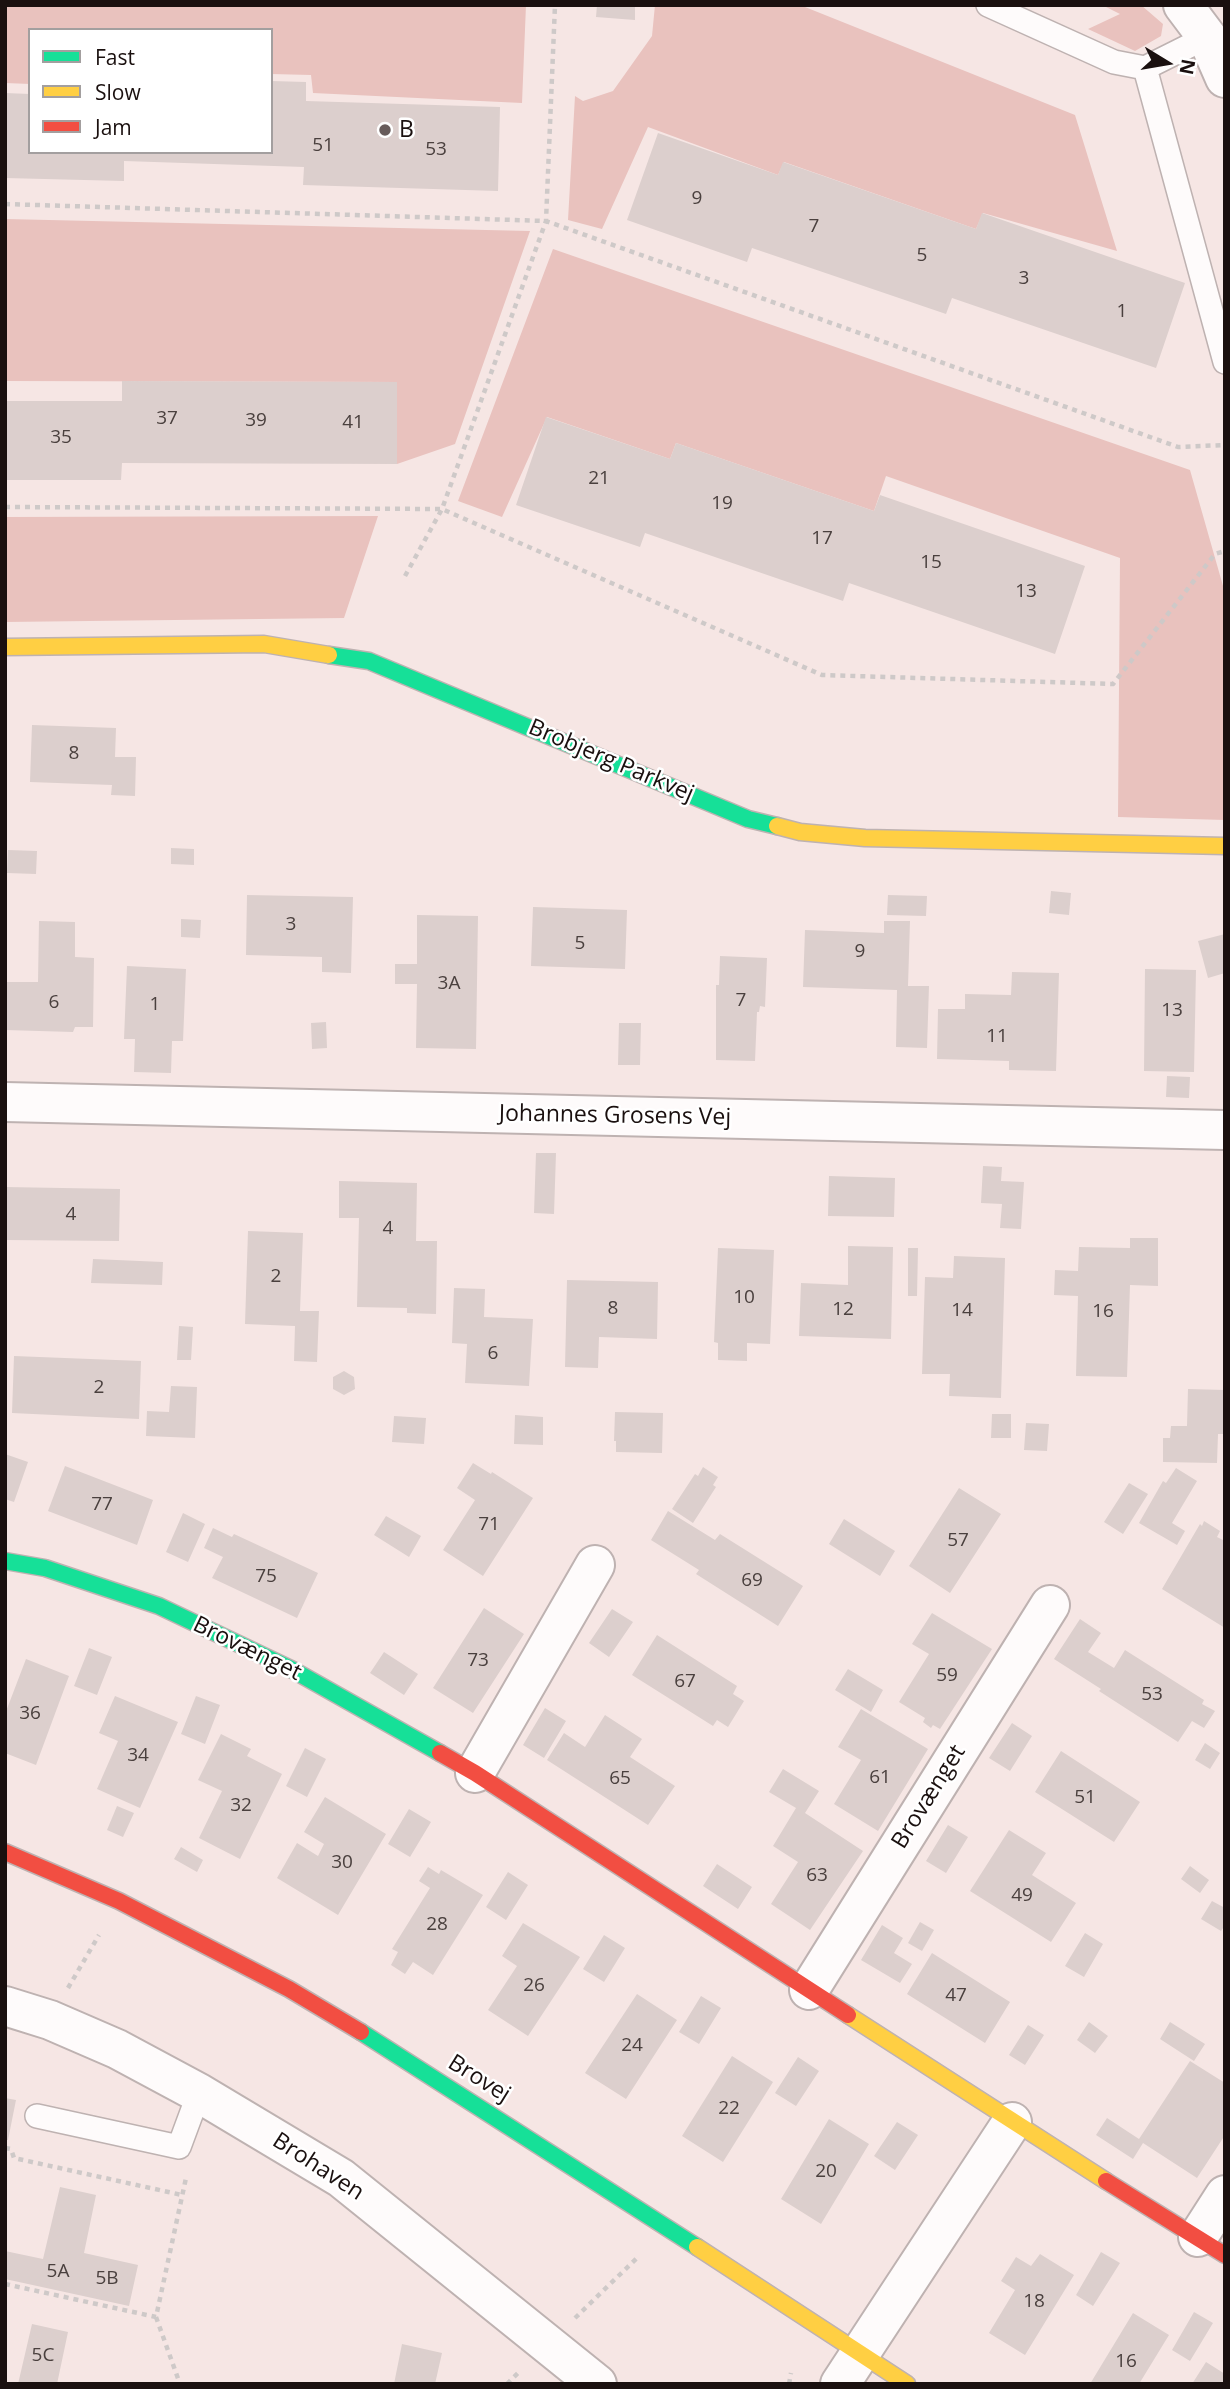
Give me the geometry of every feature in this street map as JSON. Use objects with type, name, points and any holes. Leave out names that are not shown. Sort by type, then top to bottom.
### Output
[{"type":"street","points":[[1183,5],[1207,37],[1225,78]]},
{"type":"street","name":"Brobjerg Parkvej","points":[[5,647],[264,644],[369,661],[748,819],[800,832],[865,838],[1225,846]]},
{"type":"street","name":"Johannes Grosens Vej","points":[[5,1102],[1225,1130]]},
{"type":"street","name":"Brovænget","points":[[5,1561],[45,1568],[159,1606],[291,1669],[475,1773],[1012,2122],[1211,2246],[1225,2195]]},
{"type":"street","points":[[475,1773],[595,1565]]},
{"type":"street","name":"Brovænget","points":[[808,1990],[1050,1605]]},
{"type":"street","name":"Brovej","points":[[5,1852],[118,1901],[330,2013],[667,2229],[850,2368],[907,2384]]},
{"type":"street","name":"Brohaven","points":[[5,2006],[50,2020],[117,2049],[199,2093],[341,2178],[597,2384]]},
{"type":"street","points":[[850,2368],[1012,2122]]},
{"type":"lane","points":[[988,5],[1114,62],[1145,68],[1207,37]]},
{"type":"lane","points":[[1145,68],[1225,362]]},
{"type":"lane","points":[[37,2116],[179,2147],[199,2093]]},
{"type":"path","points":[[405,576],[442,509],[546,221],[555,5]]},
{"type":"path","points":[[5,204],[546,221],[1178,447],[1225,445]]},
{"type":"path","points":[[5,507],[442,509],[821,675],[1113,684],[1215,554],[1225,551]]},
{"type":"path","points":[[50,2020],[118,1901]]},
{"type":"path","points":[[179,2147],[187,2172],[156,2317],[180,2384]]},
{"type":"path","points":[[5,2148],[11,2149],[14,2158],[182,2195]]},
{"type":"path","points":[[507,2384],[667,2229]]},
{"type":"path","points":[[5,2284],[156,2317]]},
{"type":"path","points":[[789,2384],[791,2373]]},
{"type":"shaded area","points":[[5,5],[526,5],[522,103],[313,93],[311,75],[273,74],[273,28],[28,28],[28,84],[5,83]]},
{"type":"shaded area","points":[[655,5],[800,5],[1075,115],[1117,251],[983,213],[976,229],[784,162],[778,175],[648,127],[602,229],[568,220],[575,96],[583,101],[613,91],[652,36]]},
{"type":"shaded area","points":[[1102,5],[1141,5],[1163,24],[1161,36],[1135,51],[1088,29],[1120,14]]},
{"type":"shaded area","points":[[5,219],[530,231],[455,444],[397,464],[397,382],[5,381]]},
{"type":"shaded area","points":[[553,249],[1190,470],[1225,593],[1225,820],[1118,817],[1120,558],[886,476],[874,511],[676,443],[670,459],[547,417],[502,517],[458,501]]},
{"type":"shaded area","points":[[378,516],[344,618],[5,622],[5,517]]},
{"type":"building","points":[[597,5],[635,5],[635,20],[596,17]]},
{"type":"building","name":"B","points":[[273,81],[306,82],[306,101],[500,107],[498,191],[303,185],[304,167],[124,161],[124,181],[5,178],[5,93],[28,94],[28,154],[273,154]]},
{"type":"building","points":[[658,133],[778,175],[783,162],[976,229],[982,213],[1185,283],[1156,368],[952,298],[946,314],[752,248],[747,262],[627,220]]},
{"type":"building","points":[[122,381],[397,382],[397,464],[122,463],[121,480],[5,480],[5,401],[122,401]]},
{"type":"building","points":[[546,417],[670,459],[676,443],[874,511],[880,495],[1085,566],[1055,654],[849,583],[843,601],[645,533],[640,547],[516,505]]},
{"type":"building","points":[[32,725],[116,728],[115,757],[136,757],[135,796],[111,795],[112,785],[30,782]]},
{"type":"building","points":[[171,848],[194,849],[194,865],[171,864]]},
{"type":"building","points":[[8,850],[37,851],[36,874],[7,873]]},
{"type":"building","points":[[1051,891],[1071,893],[1069,915],[1049,913]]},
{"type":"building","points":[[247,895],[353,897],[351,973],[322,972],[322,957],[246,955]]},
{"type":"building","points":[[888,895],[927,896],[926,916],[887,915]]},
{"type":"building","points":[[533,907],[627,910],[625,969],[531,966]]},
{"type":"building","points":[[417,915],[478,916],[476,1049],[416,1048],[417,984],[395,984],[395,964],[417,964]]},
{"type":"building","points":[[181,919],[201,920],[200,938],[181,937]]},
{"type":"building","points":[[39,921],[75,922],[75,957],[94,958],[93,1027],[75,1027],[73,1032],[5,1030],[5,982],[38,982]]},
{"type":"building","points":[[884,921],[910,921],[908,986],[929,986],[927,1048],[896,1047],[897,990],[803,987],[805,930],[884,933]]},
{"type":"building","points":[[1225,934],[1225,973],[1208,978],[1198,941]]},
{"type":"building","points":[[720,956],[767,958],[765,1007],[760,1006],[757,1012],[755,1061],[716,1060],[716,985],[719,985]]},
{"type":"building","points":[[127,966],[186,969],[183,1041],[172,1041],[171,1073],[134,1072],[135,1039],[124,1039]]},
{"type":"building","points":[[1145,969],[1196,970],[1194,1072],[1144,1071]]},
{"type":"building","points":[[1012,972],[1059,973],[1056,1071],[1009,1070],[1009,1061],[937,1059],[938,1009],[965,1009],[965,994],[1011,995]]},
{"type":"building","points":[[326,1022],[327,1048],[312,1049],[311,1023]]},
{"type":"building","points":[[619,1023],[641,1023],[640,1065],[618,1065]]},
{"type":"building","points":[[1167,1076],[1190,1077],[1189,1098],[1166,1097]]},
{"type":"building","points":[[536,1153],[556,1153],[554,1214],[534,1213]]},
{"type":"building","points":[[983,1166],[1002,1167],[1001,1181],[1024,1182],[1021,1229],[1000,1228],[1002,1204],[981,1203]]},
{"type":"building","points":[[829,1176],[895,1178],[894,1217],[828,1216]]},
{"type":"building","points":[[339,1181],[417,1183],[416,1241],[437,1241],[436,1314],[407,1313],[407,1308],[357,1307],[359,1218],[339,1218]]},
{"type":"building","points":[[5,1187],[120,1189],[119,1241],[5,1240]]},
{"type":"building","points":[[248,1231],[303,1233],[300,1311],[319,1311],[317,1362],[294,1361],[295,1326],[245,1324]]},
{"type":"building","points":[[1130,1238],[1158,1238],[1158,1286],[1130,1285],[1127,1377],[1076,1376],[1078,1296],[1054,1295],[1055,1270],[1078,1271],[1079,1247],[1130,1248]]},
{"type":"building","points":[[848,1246],[893,1247],[891,1339],[799,1336],[801,1283],[848,1285]]},
{"type":"building","points":[[718,1248],[774,1250],[770,1344],[747,1343],[747,1361],[718,1360],[718,1343],[714,1342]]},
{"type":"building","points":[[908,1248],[918,1248],[917,1296],[908,1296]]},
{"type":"building","points":[[954,1256],[1005,1258],[1001,1398],[949,1396],[950,1374],[922,1374],[925,1277],[953,1278]]},
{"type":"building","points":[[93,1259],[163,1262],[162,1285],[91,1283]]},
{"type":"building","points":[[567,1280],[658,1282],[657,1339],[599,1337],[598,1368],[565,1367]]},
{"type":"building","points":[[454,1288],[485,1289],[484,1317],[533,1319],[529,1386],[465,1383],[467,1344],[452,1343]]},
{"type":"building","points":[[179,1326],[193,1327],[191,1360],[177,1360]]},
{"type":"building","points":[[14,1356],[141,1361],[139,1419],[12,1413]]},
{"type":"building","points":[[344,1371],[354,1377],[355,1389],[344,1395],[333,1389],[333,1377]]},
{"type":"building","points":[[171,1386],[197,1387],[195,1438],[146,1436],[147,1411],[169,1412]]},
{"type":"building","points":[[1188,1389],[1225,1390],[1225,1434],[1218,1434],[1217,1463],[1163,1462],[1163,1438],[1170,1438],[1171,1426],[1187,1426]]},
{"type":"building","points":[[615,1412],[663,1413],[662,1453],[616,1452]]},
{"type":"building","points":[[992,1414],[1011,1414],[1011,1438],[991,1438]]},
{"type":"building","points":[[515,1415],[543,1417],[543,1445],[514,1444]]},
{"type":"building","points":[[394,1416],[426,1418],[424,1444],[392,1442]]},
{"type":"building","points":[[1026,1423],[1049,1424],[1047,1451],[1024,1450]]},
{"type":"building","points":[[5,1454],[28,1462],[14,1502],[5,1499]]},
{"type":"building","points":[[473,1463],[533,1498],[483,1576],[443,1550],[475,1500],[457,1488]]},
{"type":"building","points":[[65,1466],[153,1500],[137,1545],[48,1511]]},
{"type":"building","points":[[703,1467],[718,1477],[713,1485],[716,1487],[693,1523],[672,1509],[695,1474],[698,1476]]},
{"type":"building","points":[[1176,1468],[1197,1481],[1172,1523],[1185,1531],[1177,1545],[1139,1523],[1163,1481],[1166,1483]]},
{"type":"building","points":[[1129,1483],[1148,1494],[1123,1534],[1104,1522]]},
{"type":"building","points":[[959,1488],[1001,1514],[950,1593],[909,1566]]},
{"type":"building","points":[[668,1511],[715,1540],[720,1534],[803,1586],[778,1626],[696,1574],[699,1570],[651,1540]]},
{"type":"building","points":[[183,1513],[205,1524],[188,1562],[166,1552]]},
{"type":"building","points":[[386,1516],[421,1536],[409,1557],[374,1535]]},
{"type":"building","points":[[844,1519],[895,1551],[880,1576],[829,1544]]},
{"type":"building","points":[[1204,1521],[1220,1531],[1217,1537],[1225,1541],[1225,1628],[1162,1589]]},
{"type":"building","points":[[213,1528],[232,1537],[234,1534],[318,1573],[297,1618],[212,1578],[223,1557],[204,1548]]},
{"type":"building","points":[[484,1608],[524,1634],[473,1713],[433,1688]]},
{"type":"building","points":[[612,1609],[633,1622],[609,1657],[589,1643]]},
{"type":"building","points":[[932,1613],[992,1649],[940,1729],[933,1725],[931,1728],[923,1722],[925,1718],[899,1702],[929,1654],[912,1644]]},
{"type":"building","points":[[1080,1619],[1101,1633],[1088,1652],[1114,1668],[1125,1650],[1204,1700],[1202,1704],[1215,1711],[1204,1728],[1192,1721],[1178,1742],[1054,1659]]},
{"type":"building","points":[[657,1635],[737,1686],[733,1694],[744,1701],[728,1727],[717,1720],[713,1726],[632,1675]]},
{"type":"building","points":[[89,1648],[112,1657],[97,1695],[74,1686]]},
{"type":"building","points":[[384,1652],[418,1674],[404,1695],[370,1673]]},
{"type":"building","points":[[26,1659],[69,1676],[36,1765],[5,1753],[5,1714]]},
{"type":"building","points":[[848,1669],[883,1690],[871,1712],[835,1690]]},
{"type":"building","points":[[115,1696],[178,1722],[140,1808],[97,1789],[118,1741],[99,1733]]},
{"type":"building","points":[[196,1696],[220,1705],[205,1744],[181,1734]]},
{"type":"building","points":[[545,1708],[566,1721],[544,1758],[523,1745]]},
{"type":"building","points":[[861,1709],[928,1749],[878,1831],[834,1804],[861,1760],[838,1747]]},
{"type":"building","points":[[605,1715],[642,1739],[630,1757],[675,1786],[648,1825],[547,1760],[564,1733],[585,1747]]},
{"type":"building","points":[[1012,1723],[1032,1736],[1010,1771],[989,1758]]},
{"type":"building","points":[[221,1734],[251,1749],[247,1756],[282,1774],[240,1859],[199,1838],[222,1791],[198,1780]]},
{"type":"building","points":[[1205,1743],[1220,1753],[1210,1769],[1195,1760]]},
{"type":"building","points":[[305,1748],[326,1759],[307,1797],[286,1786]]},
{"type":"building","points":[[1061,1751],[1140,1802],[1114,1842],[1035,1792]]},
{"type":"building","points":[[783,1769],[819,1791],[805,1813],[863,1851],[810,1930],[771,1904],[798,1862],[773,1846],[796,1808],[769,1792]]},
{"type":"building","points":[[325,1797],[386,1834],[338,1915],[277,1878],[297,1843],[318,1856],[324,1844],[304,1832]]},
{"type":"building","points":[[117,1806],[134,1813],[123,1837],[107,1830]]},
{"type":"building","points":[[409,1809],[431,1822],[410,1857],[388,1844]]},
{"type":"building","points":[[948,1825],[968,1837],[946,1873],[926,1861]]},
{"type":"building","points":[[1009,1830],[1046,1853],[1032,1875],[1076,1903],[1051,1942],[970,1891]]},
{"type":"building","points":[[181,1847],[203,1860],[197,1872],[174,1859]]},
{"type":"building","points":[[717,1864],[752,1887],[738,1909],[703,1886]]},
{"type":"building","points":[[1190,1866],[1209,1880],[1200,1893],[1181,1879]]},
{"type":"building","points":[[428,1867],[439,1874],[441,1870],[483,1895],[433,1975],[413,1962],[405,1974],[391,1965],[398,1952],[392,1949],[430,1888],[419,1881]]},
{"type":"building","points":[[508,1872],[528,1885],[506,1920],[486,1907]]},
{"type":"building","points":[[1212,1901],[1225,1908],[1225,1925],[1221,1931],[1201,1919]]},
{"type":"building","points":[[920,1922],[934,1930],[922,1951],[908,1943]]},
{"type":"building","points":[[523,1923],[580,1957],[528,2036],[488,2010],[517,1966],[502,1956]]},
{"type":"building","points":[[882,1925],[903,1938],[894,1953],[912,1964],[900,1983],[861,1960]]},
{"type":"building","points":[[1085,1933],[1103,1944],[1084,1977],[1065,1966]]},
{"type":"building","points":[[604,1935],[625,1948],[604,1982],[583,1969]]},
{"type":"building","points":[[932,1953],[1010,2002],[985,2043],[907,1994]]},
{"type":"building","points":[[637,1994],[677,2020],[626,2099],[585,2073]]},
{"type":"building","points":[[701,1996],[721,2008],[699,2044],[679,2032]]},
{"type":"building","points":[[1089,2022],[1108,2036],[1095,2053],[1077,2040]]},
{"type":"building","points":[[1170,2022],[1205,2044],[1194,2061],[1160,2039]]},
{"type":"building","points":[[1028,2025],[1044,2035],[1025,2065],[1009,2055]]},
{"type":"building","points":[[732,2056],[773,2082],[723,2162],[682,2136]]},
{"type":"building","points":[[798,2057],[819,2071],[796,2106],[775,2093]]},
{"type":"building","points":[[1190,2061],[1225,2083],[1225,2135],[1197,2178],[1143,2143],[1133,2159],[1096,2135],[1107,2118],[1139,2139]]},
{"type":"building","points":[[5,2098],[16,2100],[8,2140],[5,2140]]},
{"type":"building","points":[[829,2119],[869,2144],[821,2224],[781,2199]]},
{"type":"building","points":[[897,2122],[918,2135],[895,2170],[874,2156]]},
{"type":"building","points":[[60,2187],[96,2195],[84,2253],[138,2265],[129,2306],[5,2279],[5,2251],[43,2259]]},
{"type":"building","points":[[1101,2252],[1120,2263],[1093,2306],[1076,2295]]},
{"type":"building","points":[[1040,2254],[1074,2275],[1025,2355],[989,2333],[1015,2290],[1001,2281],[1016,2257],[1031,2266]]},
{"type":"building","points":[[1194,2312],[1213,2323],[1190,2361],[1172,2350]]},
{"type":"building","points":[[1133,2313],[1169,2335],[1139,2384],[1090,2384]]},
{"type":"building","points":[[32,2324],[68,2332],[57,2384],[18,2384]]},
{"type":"building","points":[[402,2344],[442,2353],[435,2384],[394,2384]]},
{"type":"building","points":[[1206,2362],[1225,2374],[1225,2384],[1192,2384]]},
{"type":"traffic: fast","points":[[329,655],[369,661],[748,819],[777,826]]},
{"type":"traffic: fast","points":[[5,1561],[45,1568],[159,1606],[291,1669],[440,1753]]},
{"type":"traffic: fast","points":[[361,2032],[697,2247]]},
{"type":"traffic: slow","points":[[5,647],[264,644],[329,655]]},
{"type":"traffic: slow","points":[[777,826],[800,832],[865,838],[1225,846]]},
{"type":"traffic: slow","points":[[848,2015],[1106,2181]]},
{"type":"traffic: slow","points":[[697,2247],[907,2384]]},
{"type":"traffic: jam","points":[[440,1753],[848,2015]]},
{"type":"traffic: jam","points":[[5,1852],[119,1901],[289,1989],[361,2032]]},
{"type":"traffic: jam","points":[[1106,2181],[1225,2255]]},
{"type":"place","name":"B","points":[[385,130]]}]
